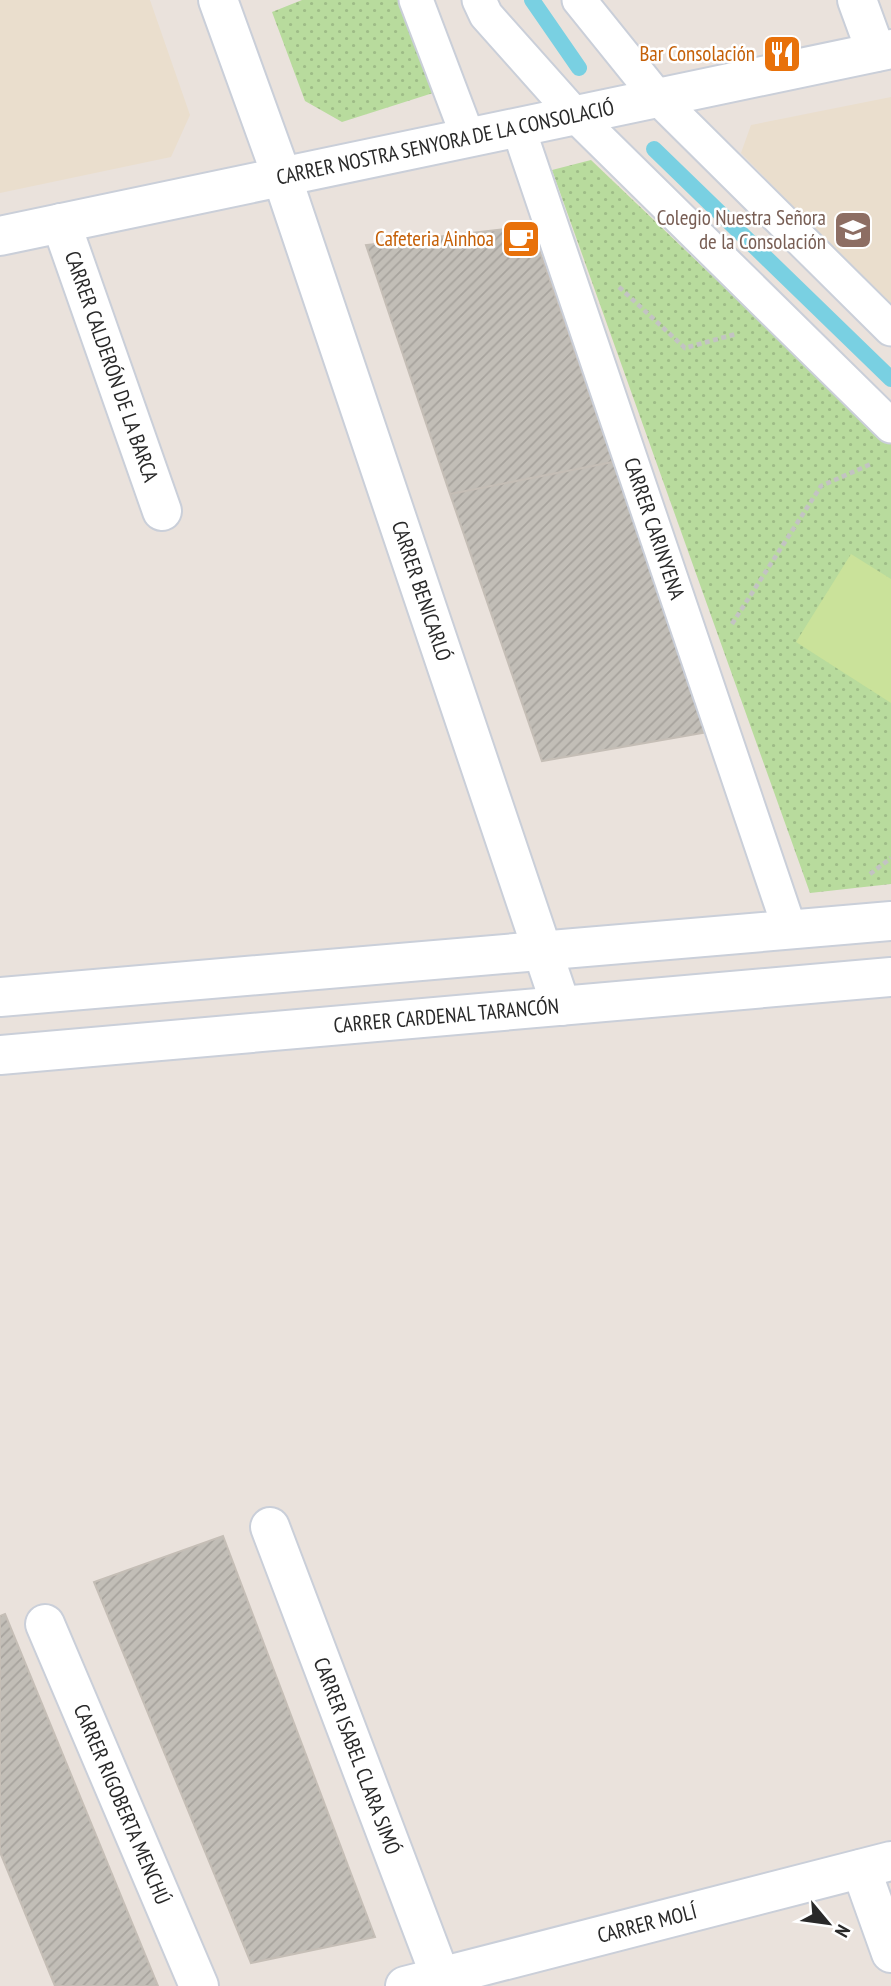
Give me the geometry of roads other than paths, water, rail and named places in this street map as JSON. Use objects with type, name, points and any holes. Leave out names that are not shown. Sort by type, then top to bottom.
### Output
[{"type":"street","name":"CARRER BENICARLÓ","points":[[218,0],[282,177],[561,1006]]},
{"type":"street","points":[[416,0],[468,137]]},
{"type":"street","points":[[479,0],[486,15],[575,115],[891,426]]},
{"type":"street","points":[[579,0],[658,98],[891,329]]},
{"type":"street","points":[[857,0],[883,50]]},
{"type":"street","name":"CARRER NOSTRA SENYORA DE LA CONSOLACIÓ","points":[[0,236],[883,50]]},
{"type":"street","name":"CARRER CARINYENA","points":[[518,127],[790,930]]},
{"type":"street","name":"CARRER CALDERÓN DE LA BARCA","points":[[61,223],[162,511]]},
{"type":"street","points":[[0,997],[891,921]]},
{"type":"street","name":"CARRER CARDENAL TARANCÓN","points":[[0,1055],[891,977]]},
{"type":"street","name":"CARRER ISABEL CLARA SIMÓ","points":[[270,1527],[430,1983]]},
{"type":"street","name":"CARRER RIGOBERTA MENCHÚ","points":[[45,1624],[199,1986]]},
{"type":"street","points":[[876,1865],[891,1953]]},
{"type":"street","name":"CARRER MOLÍ","points":[[430,1983],[876,1865]]},
{"type":"waterway","points":[[532,0],[579,68]]},
{"type":"waterway","points":[[654,149],[891,379]]},
{"type":"place","name":"Bar Consolación","points":[[782,54]]},
{"type":"place","name":"Colegio Nuestra Señora de la Consolación","points":[[853,230]]},
{"type":"place","name":"Cafeteria Ainhoa","points":[[521,239]]}]
